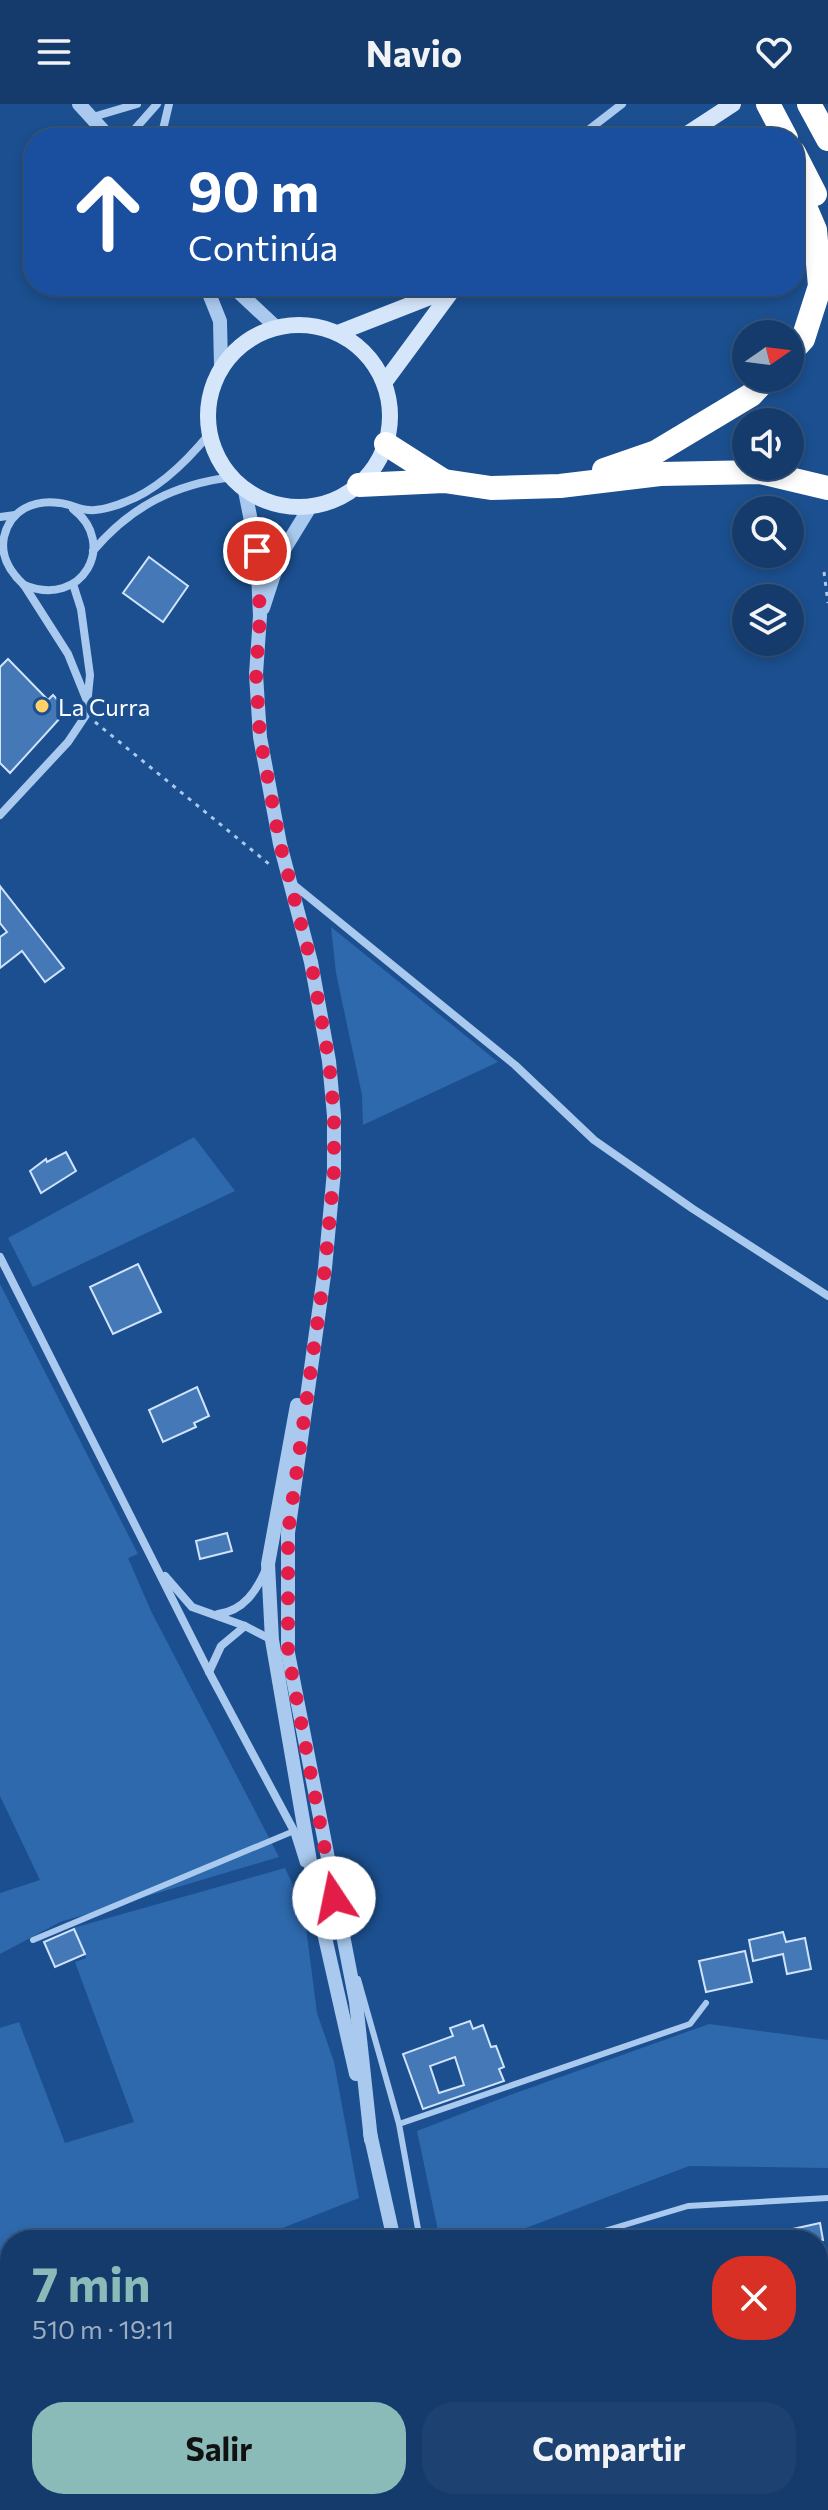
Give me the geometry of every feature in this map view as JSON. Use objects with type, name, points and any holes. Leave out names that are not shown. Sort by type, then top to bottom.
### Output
[{"type":"highway","points":[[755,104],[767,128]]},
{"type":"highway","points":[[768,104],[781,128]]},
{"type":"highway","points":[[809,104],[828,139]]},
{"type":"highway","points":[[804,172],[828,218]]},
{"type":"highway","points":[[804,204],[815,230],[820,286],[804,336]]},
{"type":"highway","points":[[560,486],[656,452],[754,392]]},
{"type":"highway","points":[[386,444],[444,481]]},
{"type":"highway","points":[[359,485],[444,481],[491,488],[560,486],[660,474],[760,472],[828,488]]},
{"type":"main road","points":[[696,128],[733,104]]},
{"type":"main road","points":[[338,333],[433,296]]},
{"type":"main road","points":[[384,383],[449,296]]},
{"type":"main road","points":[[308,324],[338,333],[368,356],[384,383],[390,412],[386,444],[379,460],[359,485],[340,498],[310,507],[274,505],[245,491],[219,462],[207,426],[209,396],[221,366],[247,340],[276,327],[308,324]]},
{"type":"street","points":[[79,104],[102,128]]},
{"type":"street","points":[[93,117],[137,104]]},
{"type":"street","points":[[136,128],[157,104]]},
{"type":"street","points":[[163,128],[169,104]]},
{"type":"street","points":[[591,128],[622,104]]},
{"type":"street","points":[[210,296],[220,321],[221,366]]},
{"type":"street","points":[[243,296],[276,327]]},
{"type":"street","points":[[87,701],[68,654],[24,585],[3,560],[6,528],[15,515],[41,501],[90,510],[126,502],[178,469],[210,433]]},
{"type":"street","points":[[24,585],[47,592],[73,584],[85,573],[93,551],[120,521],[172,490],[233,477]]},
{"type":"street","points":[[245,491],[257,551],[260,616],[256,674],[260,737],[288,880],[311,962],[329,1061],[334,1116],[334,1171],[319,1307],[288,1533],[288,1653],[356,2002],[371,2140]]},
{"type":"street","points":[[61,503],[76,510],[86,522],[92,535],[93,551]]},
{"type":"street","points":[[260,616],[280,556],[310,507]]},
{"type":"street","points":[[0,517],[15,515]]},
{"type":"street","points":[[0,815],[68,742],[86,715],[90,675],[81,609],[73,584]]},
{"type":"street","points":[[288,880],[515,1065],[594,1140],[693,1209],[828,1296]]},
{"type":"street","points":[[0,1257],[209,1672],[294,1831],[317,1902]]},
{"type":"street","points":[[319,1307],[290,1439],[268,1564],[272,1640],[317,1902],[392,2230]]},
{"type":"street","points":[[154,1563],[192,1607],[245,1626],[272,1640],[288,1653]]},
{"type":"street","points":[[208,1613],[222,1614],[249,1598],[255,1593],[268,1564]]},
{"type":"street","points":[[209,1672],[221,1646],[245,1626]]},
{"type":"lane","points":[[33,1940],[294,1831]]},
{"type":"lane","points":[[334,1898],[399,2124],[418,2230]]},
{"type":"lane","points":[[399,2124],[690,2024],[706,2003]]},
{"type":"lane","points":[[608,2230],[688,2206],[828,2198]]},
{"type":"path","points":[[824,572],[828,603]]},
{"type":"path","points":[[86,715],[288,880]]},
{"type":"shaded area","points":[[331,927],[498,1062],[363,1125],[362,1095],[336,973]]},
{"type":"shaded area","points":[[194,1137],[235,1191],[33,1287],[8,1238]]},
{"type":"shaded area","points":[[0,1284],[138,1554],[128,1558],[151,1611],[279,1857],[60,1922],[0,1954],[0,1893],[40,1880],[0,1796]]},
{"type":"shaded area","points":[[285,1868],[305,1920],[317,2013],[334,2062],[359,2198],[277,2230],[0,2230],[0,2028],[19,2022],[65,2143],[134,2122],[75,1962],[86,1958],[73,1928]]},
{"type":"shaded area","points":[[709,2024],[828,2040],[828,2168],[689,2166],[520,2230],[438,2230],[417,2131]]},
{"type":"building","points":[[149,557],[188,586],[163,622],[123,593]]},
{"type":"building","points":[[8,659],[48,700],[53,695],[64,707],[58,714],[61,717],[10,773],[0,763],[0,667]]},
{"type":"building","points":[[0,886],[64,968],[45,982],[22,951],[0,968],[0,937],[7,932],[0,923]]},
{"type":"building","points":[[66,1152],[76,1171],[41,1193],[30,1171],[46,1159],[47,1162]]},
{"type":"building","points":[[138,1264],[161,1312],[113,1334],[90,1287]]},
{"type":"building","points":[[197,1387],[209,1416],[194,1423],[196,1427],[163,1442],[149,1410]]},
{"type":"building","points":[[227,1533],[232,1551],[200,1559],[196,1541]]},
{"type":"building","points":[[74,1929],[85,1954],[55,1967],[44,1942]]},
{"type":"building","points":[[783,1932],[786,1942],[805,1938],[811,1969],[787,1974],[783,1954],[753,1961],[749,1940]]},
{"type":"building","points":[[745,1951],[752,1982],[706,1992],[699,1961]]},
{"type":"building","points":[[470,2021],[473,2029],[483,2025],[491,2047],[496,2046],[504,2067],[499,2069],[504,2081],[423,2109],[403,2054],[453,2036],[450,2028]],"holes":[[[455,2057],[464,2085],[439,2093],[430,2066]]]},
{"type":"building","points":[[820,2223],[821,2230],[788,2230]]},
{"type":"place","name":"La Curra","points":[[42,706]]},
{"type":"route","points":[[257,551],[260,616],[256,674],[260,737],[280,844],[311,962],[329,1061],[334,1116],[334,1171],[325,1268],[288,1533],[288,1653],[334,1898]]}]
